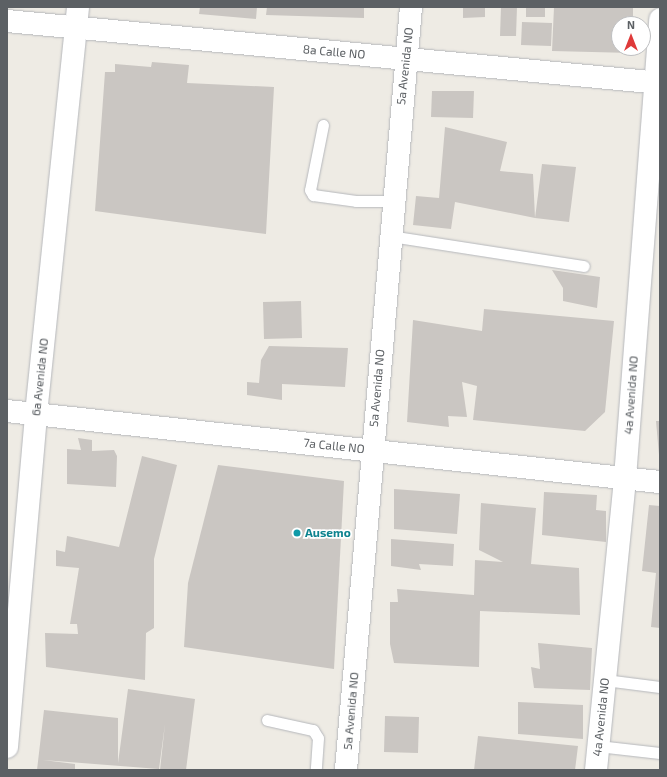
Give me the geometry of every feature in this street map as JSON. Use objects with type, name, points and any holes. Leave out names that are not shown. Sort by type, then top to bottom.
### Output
[{"type":"street","name":"5a Avenida NO","points":[[346,770],[405,59],[411,7]]},
{"type":"street","name":"8a Calle NO","points":[[7,21],[77,17],[405,59],[657,83]]},
{"type":"street","name":"6a Avenida NO","points":[[7,747],[36,414],[77,17]]},
{"type":"street","name":"4a Avenida NO","points":[[596,770],[625,478],[657,83],[660,19]]},
{"type":"street","name":"7a Calle NO","points":[[7,411],[660,482]]},
{"type":"lane","points":[[323,125],[310,190],[313,195],[319,198],[393,202]]},
{"type":"lane","points":[[390,236],[584,266]]},
{"type":"lane","points":[[605,680],[660,687]]},
{"type":"lane","points":[[267,720],[313,730],[318,738],[316,770]]},
{"type":"lane","points":[[598,746],[660,753]]},
{"type":"building","points":[[200,7],[257,7],[256,19],[199,14]]},
{"type":"building","points":[[267,7],[364,7],[364,18],[266,15]]},
{"type":"building","points":[[463,7],[485,7],[485,17],[463,18]]},
{"type":"building","points":[[501,7],[517,7],[516,36],[500,36]]},
{"type":"building","points":[[526,7],[545,7],[545,17],[526,17]]},
{"type":"building","points":[[554,7],[633,7],[633,16],[611,16],[611,52],[552,51]]},
{"type":"building","points":[[522,22],[552,23],[551,46],[521,45]]},
{"type":"building","points":[[152,62],[189,65],[187,83],[274,87],[266,234],[95,211],[105,72],[115,72],[115,64],[151,67]]},
{"type":"building","points":[[432,91],[474,91],[473,118],[431,117]]},
{"type":"building","points":[[445,127],[507,142],[500,171],[533,174],[535,218],[455,202],[451,229],[413,225],[416,196],[439,198]]},
{"type":"building","points":[[542,164],[576,167],[569,222],[535,218]]},
{"type":"building","points":[[552,270],[600,277],[597,308],[563,301],[563,288]]},
{"type":"building","points":[[301,301],[302,338],[264,339],[263,302]]},
{"type":"building","points":[[484,309],[614,321],[605,412],[585,431],[473,420],[477,386],[462,382],[467,417],[448,416],[449,427],[407,422],[413,320],[482,331]]},
{"type":"building","points":[[269,346],[348,348],[345,387],[282,384],[282,400],[247,395],[247,382],[259,383],[261,360]]},
{"type":"building","points":[[656,421],[660,421],[660,455],[659,455]]},
{"type":"building","points":[[78,438],[92,440],[92,451],[114,450],[117,456],[116,487],[67,484],[67,449],[81,450]]},
{"type":"building","points":[[142,456],[177,465],[154,559],[154,628],[146,633],[145,680],[46,667],[45,633],[78,634],[77,624],[70,624],[79,568],[56,566],[56,550],[65,552],[67,536],[119,547]]},
{"type":"building","points":[[218,465],[344,481],[334,669],[184,647],[188,583]]},
{"type":"building","points":[[394,489],[460,494],[457,534],[394,529]]},
{"type":"building","points":[[544,492],[597,495],[596,510],[606,511],[606,542],[542,535]]},
{"type":"building","points":[[481,503],[536,508],[531,564],[579,568],[580,615],[480,611],[479,667],[394,663],[390,644],[390,602],[398,602],[397,589],[474,595],[475,560],[503,562],[479,550]]},
{"type":"building","points":[[649,505],[660,506],[660,628],[651,627],[656,573],[642,571]]},
{"type":"building","points":[[391,539],[454,544],[453,566],[419,564],[421,570],[391,566]]},
{"type":"building","points":[[538,643],[592,648],[590,690],[534,688],[531,667],[540,669]]},
{"type":"building","points":[[128,689],[195,699],[186,770],[160,770],[165,724],[159,769],[43,760],[75,764],[75,770],[37,770],[44,710],[118,718],[118,763]]},
{"type":"building","points":[[518,702],[583,705],[583,739],[518,734]]},
{"type":"building","points":[[385,716],[419,717],[418,753],[384,752]]},
{"type":"building","points":[[478,736],[578,746],[575,770],[474,770]]},
{"type":"place","name":"Ausemo","points":[[297,533]]}]
